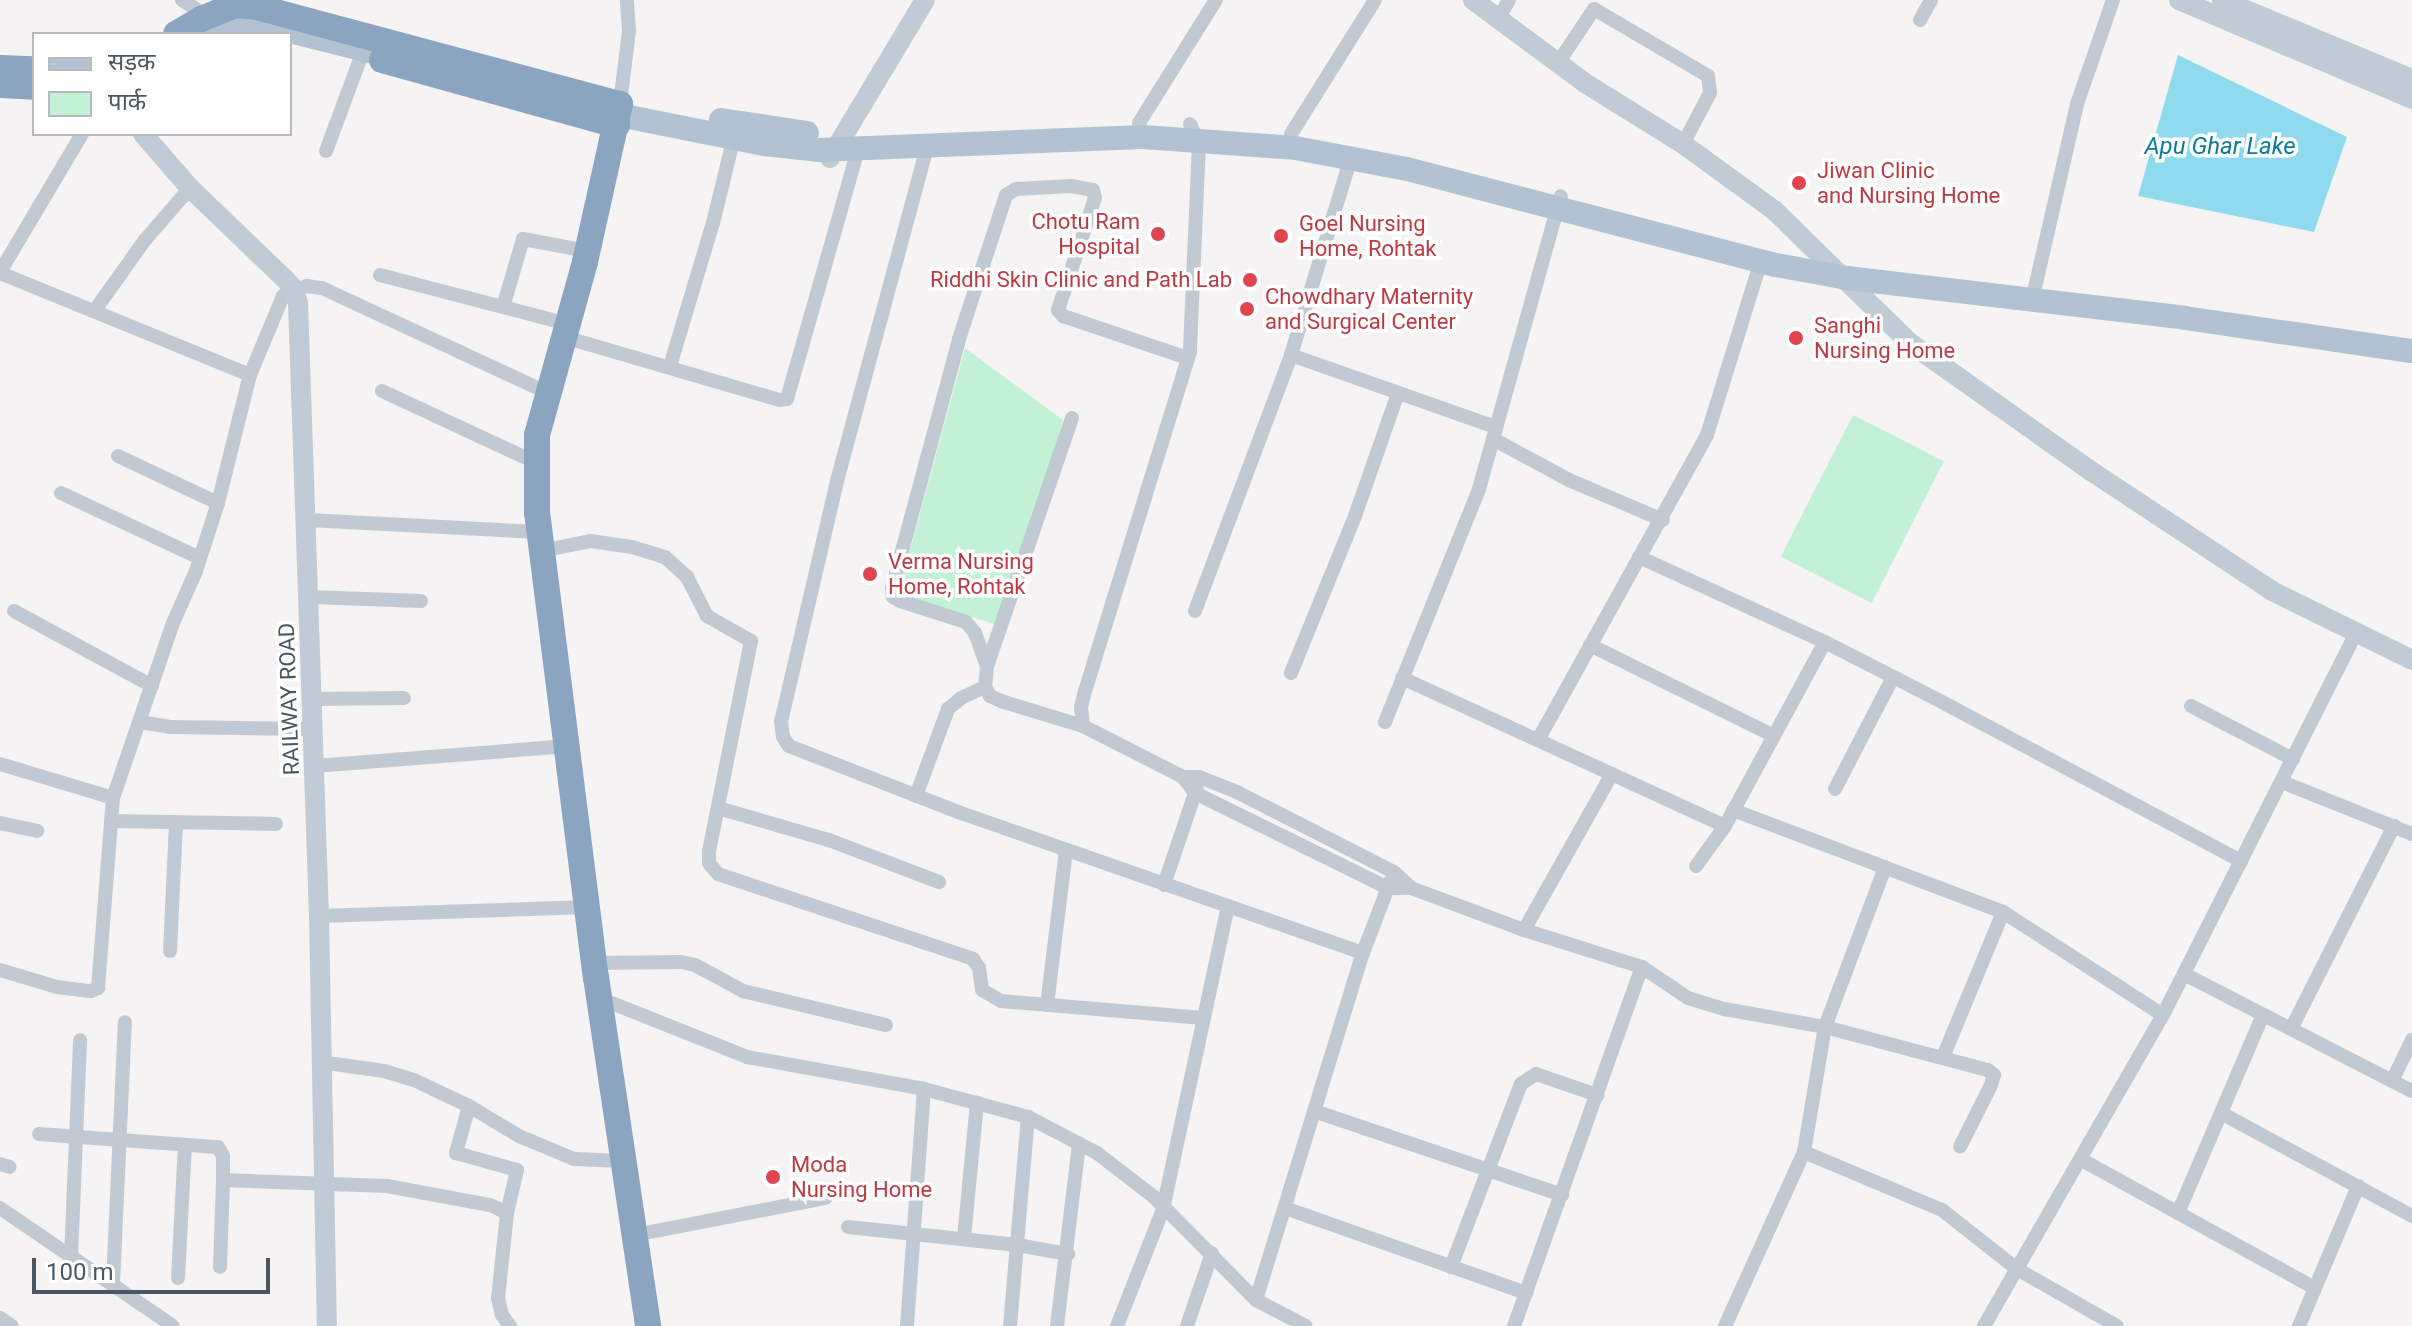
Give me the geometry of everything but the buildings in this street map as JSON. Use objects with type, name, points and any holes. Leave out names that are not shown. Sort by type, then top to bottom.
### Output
[{"type":"highway","points":[[210,28],[235,5],[258,3],[618,114]]},
{"type":"highway","points":[[187,32],[252,21],[289,32]]},
{"type":"highway","points":[[292,33],[362,54],[618,114]]},
{"type":"highway","points":[[0,68],[32,69]]},
{"type":"highway","points":[[0,85],[32,87]]},
{"type":"highway","points":[[618,114],[588,251],[537,435],[537,463],[540,541],[594,963],[651,1322]]},
{"type":"main road","points":[[210,28],[238,22],[262,24],[582,107],[717,136],[818,150],[1143,137],[1295,148],[1407,169],[1776,265],[1847,278],[2185,318],[2412,351]]},
{"type":"main road","points":[[618,114],[732,145],[843,150],[926,151],[1194,133],[1291,134],[1363,146],[1558,204],[1841,277],[2188,326],[2412,363]]},
{"type":"main road","points":[[618,114],[843,150],[1139,123],[1350,161],[1558,204]]},
{"type":"main road","points":[[1841,277],[2034,292],[2412,342]]},
{"type":"street","points":[[182,0],[210,28]]},
{"type":"street","points":[[618,114],[629,31],[627,0]]},
{"type":"street","points":[[380,275],[503,307],[670,366],[779,400],[787,399],[843,150],[925,0]]},
{"type":"street","points":[[1139,123],[1216,0]]},
{"type":"street","points":[[1291,134],[1375,0]]},
{"type":"street","points":[[1473,0],[1558,63],[1683,144],[1774,210],[1910,343],[2091,471],[2272,591],[2412,660]]},
{"type":"street","points":[[1498,19],[1509,0]]},
{"type":"street","points":[[1920,20],[1931,0]]},
{"type":"street","points":[[2034,292],[2077,104],[2113,0]]},
{"type":"street","points":[[2179,0],[2412,99]]},
{"type":"street","points":[[2222,0],[2412,79]]},
{"type":"street","points":[[1558,63],[1597,4],[1708,76],[1710,93],[1683,144]]},
{"type":"street","points":[[326,151],[362,54]]},
{"type":"street","points":[[1083,726],[1081,707],[1085,691],[1188,358],[1194,133]]},
{"type":"street","points":[[81,136],[0,273],[250,375]]},
{"type":"street","points":[[145,136],[190,188],[294,289]]},
{"type":"street","points":[[670,366],[713,223],[732,145]]},
{"type":"street","points":[[926,151],[922,177],[838,477],[781,721],[783,737],[789,746],[916,796],[1363,953]]},
{"type":"street","points":[[1195,611],[1291,355],[1350,161]]},
{"type":"street","points":[[987,666],[975,633],[966,622],[900,601],[893,597],[892,588],[959,339],[1006,195],[1016,189],[1071,186],[1093,190],[1095,198],[1058,310],[1063,316],[1188,358]]},
{"type":"street","points":[[95,310],[145,240],[190,188]]},
{"type":"street","points":[[1385,722],[1479,489],[1558,204]]},
{"type":"street","points":[[503,307],[523,239],[588,251]]},
{"type":"street","points":[[1538,740],[1639,557],[1663,520],[1707,435],[1762,258]]},
{"type":"street","points":[[0,970],[57,987],[91,991],[98,988],[113,798],[218,503],[250,375],[272,315],[283,296],[307,286],[322,288],[548,393]]},
{"type":"street","name":"RAILWAY ROAD","points":[[294,289],[300,326],[308,520],[327,1326]]},
{"type":"street","points":[[1291,355],[1398,393],[1495,433],[1569,480],[1663,520]]},
{"type":"street","points":[[382,391],[537,463]]},
{"type":"street","points":[[1291,673],[1355,516],[1398,393]]},
{"type":"street","points":[[1072,418],[987,666],[985,687],[990,696],[1083,726],[1183,777],[1195,793],[1388,888],[1411,888],[1524,930],[1642,967],[1688,998],[1724,1009],[1825,1027],[1988,1070],[1994,1075],[1960,1147]]},
{"type":"street","points":[[118,456],[218,503]]},
{"type":"street","points":[[61,493],[200,558]]},
{"type":"street","points":[[308,520],[540,541],[590,541],[632,547],[665,557],[687,577],[707,616],[751,641],[709,851],[709,863],[718,874],[973,959],[979,968],[982,990],[1001,1001],[1203,1018]]},
{"type":"street","points":[[1639,557],[1825,642],[2241,861]]},
{"type":"street","points":[[310,597],[421,601]]},
{"type":"street","points":[[14,611],[152,686]]},
{"type":"street","points":[[1984,1326],[2163,1015],[2356,633]]},
{"type":"street","points":[[1696,866],[1725,826],[1825,642]]},
{"type":"street","points":[[1590,645],[1774,736]]},
{"type":"street","points":[[1835,789],[1893,677]]},
{"type":"street","points":[[1402,678],[1725,826]]},
{"type":"street","points":[[916,796],[948,709],[961,698],[985,687]]},
{"type":"street","points":[[313,699],[404,698]]},
{"type":"street","points":[[2191,706],[2293,759]]},
{"type":"street","points":[[139,722],[169,727],[314,729]]},
{"type":"street","points":[[315,766],[568,746]]},
{"type":"street","points":[[0,764],[113,798]]},
{"type":"street","points":[[1524,930],[1612,774]]},
{"type":"street","points":[[1183,777],[1199,777],[1237,792],[1394,872],[1411,888]]},
{"type":"street","points":[[1164,885],[1199,777]]},
{"type":"street","points":[[2282,782],[2412,834]]},
{"type":"street","points":[[718,808],[829,840],[939,882]]},
{"type":"street","points":[[1733,810],[2003,912],[2163,1015]]},
{"type":"street","points":[[111,821],[276,824]]},
{"type":"street","points":[[170,951],[176,822]]},
{"type":"street","points":[[0,823],[37,831]]},
{"type":"street","points":[[2291,1029],[2394,826]]},
{"type":"street","points":[[1047,1005],[1066,851]]},
{"type":"street","points":[[1725,1326],[1804,1152],[1825,1027],[1885,867]]},
{"type":"street","points":[[1256,1300],[1363,953],[1394,872]]},
{"type":"street","points":[[1117,1326],[1163,1209],[1228,906]]},
{"type":"street","points":[[319,916],[588,907]]},
{"type":"street","points":[[1943,1057],[2003,912]]},
{"type":"street","points":[[594,963],[681,962],[695,965],[743,991],[886,1025]]},
{"type":"street","points":[[1514,1326],[1642,967]]},
{"type":"street","points":[[2184,974],[2412,1091]]},
{"type":"street","points":[[599,998],[747,1057],[924,1089],[1028,1117],[1109,1162],[1154,1197],[1275,1318],[1306,1326]]},
{"type":"street","points":[[2178,1213],[2263,1015]]},
{"type":"street","points":[[113,1284],[125,1022]]},
{"type":"street","points":[[71,1257],[80,1040]]},
{"type":"street","points":[[2392,1081],[2412,1040]]},
{"type":"street","points":[[320,1062],[384,1071],[414,1080],[469,1106],[519,1136],[574,1159],[624,1161]]},
{"type":"street","points":[[1451,1267],[1521,1084],[1536,1074],[1597,1095]]},
{"type":"street","points":[[907,1326],[924,1089]]},
{"type":"street","points":[[964,1238],[977,1103]]},
{"type":"street","points":[[469,1106],[456,1153],[517,1170],[507,1213],[498,1298],[502,1315],[510,1326]]},
{"type":"street","points":[[1314,1111],[1562,1195]]},
{"type":"street","points":[[2221,1113],[2412,1216]]},
{"type":"street","points":[[1010,1326],[1028,1117]]},
{"type":"street","points":[[39,1134],[218,1147],[223,1156],[220,1267]]},
{"type":"street","points":[[1057,1326],[1079,1143]]},
{"type":"street","points":[[178,1278],[185,1145]]},
{"type":"street","points":[[1804,1152],[1942,1210],[2017,1269],[2117,1326]]},
{"type":"street","points":[[2080,1159],[2315,1288]]},
{"type":"street","points":[[223,1180],[413,1189],[490,1205],[507,1213]]},
{"type":"street","points":[[2299,1326],[2358,1186]]},
{"type":"street","points":[[635,1235],[825,1198]]},
{"type":"street","points":[[0,1208],[173,1326]]},
{"type":"street","points":[[1285,1208],[1526,1293]]},
{"type":"street","points":[[848,1227],[964,1238],[1068,1254]]},
{"type":"street","points":[[1187,1326],[1212,1253]]},
{"type":"street","points":[[0,1318],[12,1326]]},
{"type":"green space","points":[[965,348],[1063,420],[1012,610],[1004,627],[898,594]]},
{"type":"green space","points":[[1853,415],[1944,461],[1872,603],[1781,557]]},
{"type":"water","name":"Apu Ghar Lake","points":[[2178,55],[2347,137],[2314,232],[2138,196]]},
{"type":"place","name":"Jiwan Clinic and Nursing Home","points":[[1799,183]]},
{"type":"place","name":"Chotu Ram Hospital","points":[[1158,234]]},
{"type":"place","name":"Goel Nursing Home, Rohtak","points":[[1281,236]]},
{"type":"place","name":"Riddhi Skin Clinic and Path Lab","points":[[1250,280]]},
{"type":"place","name":"Chowdhary Maternity and Surgical Center","points":[[1247,309]]},
{"type":"place","name":"Sanghi Nursing Home","points":[[1796,338]]},
{"type":"place","name":"Verma Nursing Home, Rohtak","points":[[870,574]]},
{"type":"place","name":"Moda Nursing Home","points":[[773,1177]]}]
